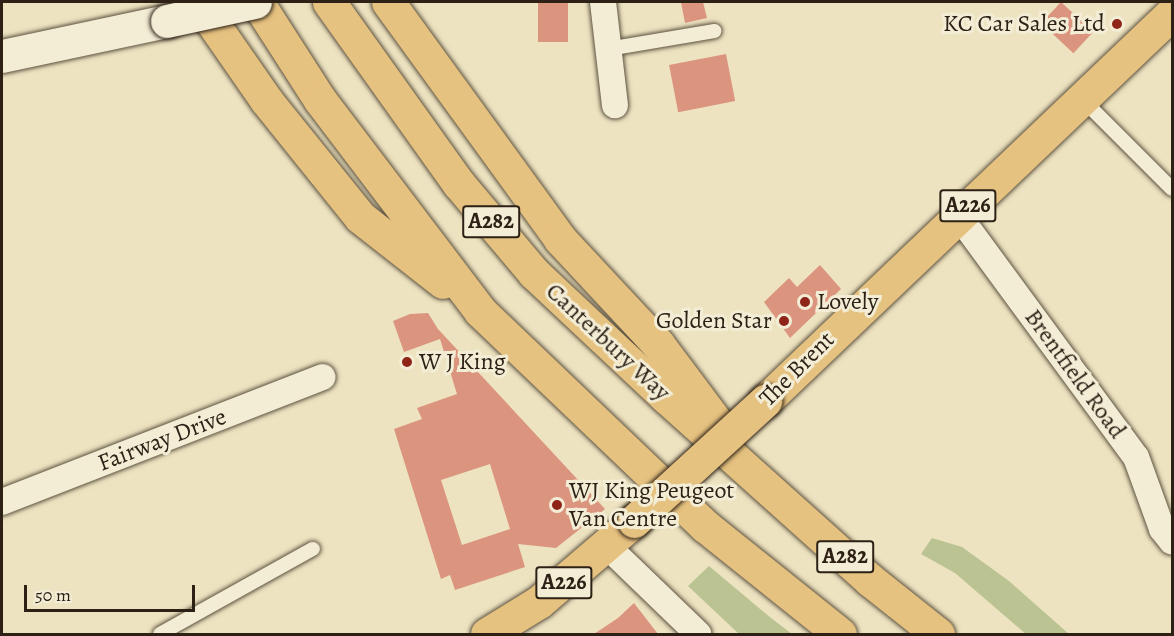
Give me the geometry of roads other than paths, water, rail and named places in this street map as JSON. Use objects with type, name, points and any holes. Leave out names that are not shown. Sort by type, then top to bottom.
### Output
[{"type":"main road","points":[[198,2],[266,100],[360,217],[480,311]]},
{"type":"main road","points":[[2,56],[256,2]]},
{"type":"main road","name":"A282","points":[[256,2],[320,100],[480,311],[705,526],[840,634]]},
{"type":"main road","name":"Canterbury Way","points":[[329,2],[459,184],[534,273],[870,580],[938,634]]},
{"type":"main road","points":[[388,2],[560,239],[664,351],[755,476]]},
{"type":"main road","name":"The Brent","points":[[487,634],[539,602],[607,546],[765,401],[1173,13]]},
{"type":"street","points":[[603,2],[615,105]]},
{"type":"street","name":"Brentfield Road","points":[[958,215],[1136,457],[1162,529],[1173,542]]},
{"type":"street","name":"Fairway Drive","points":[[2,502],[323,377]]},
{"type":"street","points":[[607,546],[698,634]]},
{"type":"lane","points":[[608,49],[714,32]]},
{"type":"lane","points":[[1082,99],[1172,189]]},
{"type":"lane","points":[[160,634],[313,549]]},
{"type":"place","name":"KC Car Sales Ltd","points":[[1117,24]]},
{"type":"place","name":"Lovely","points":[[805,302]]},
{"type":"place","name":"Golden Star","points":[[784,321]]},
{"type":"place","name":"W J King","points":[[407,362]]},
{"type":"place","name":"WJ King Peugeot Van Centre","points":[[557,505]]}]
